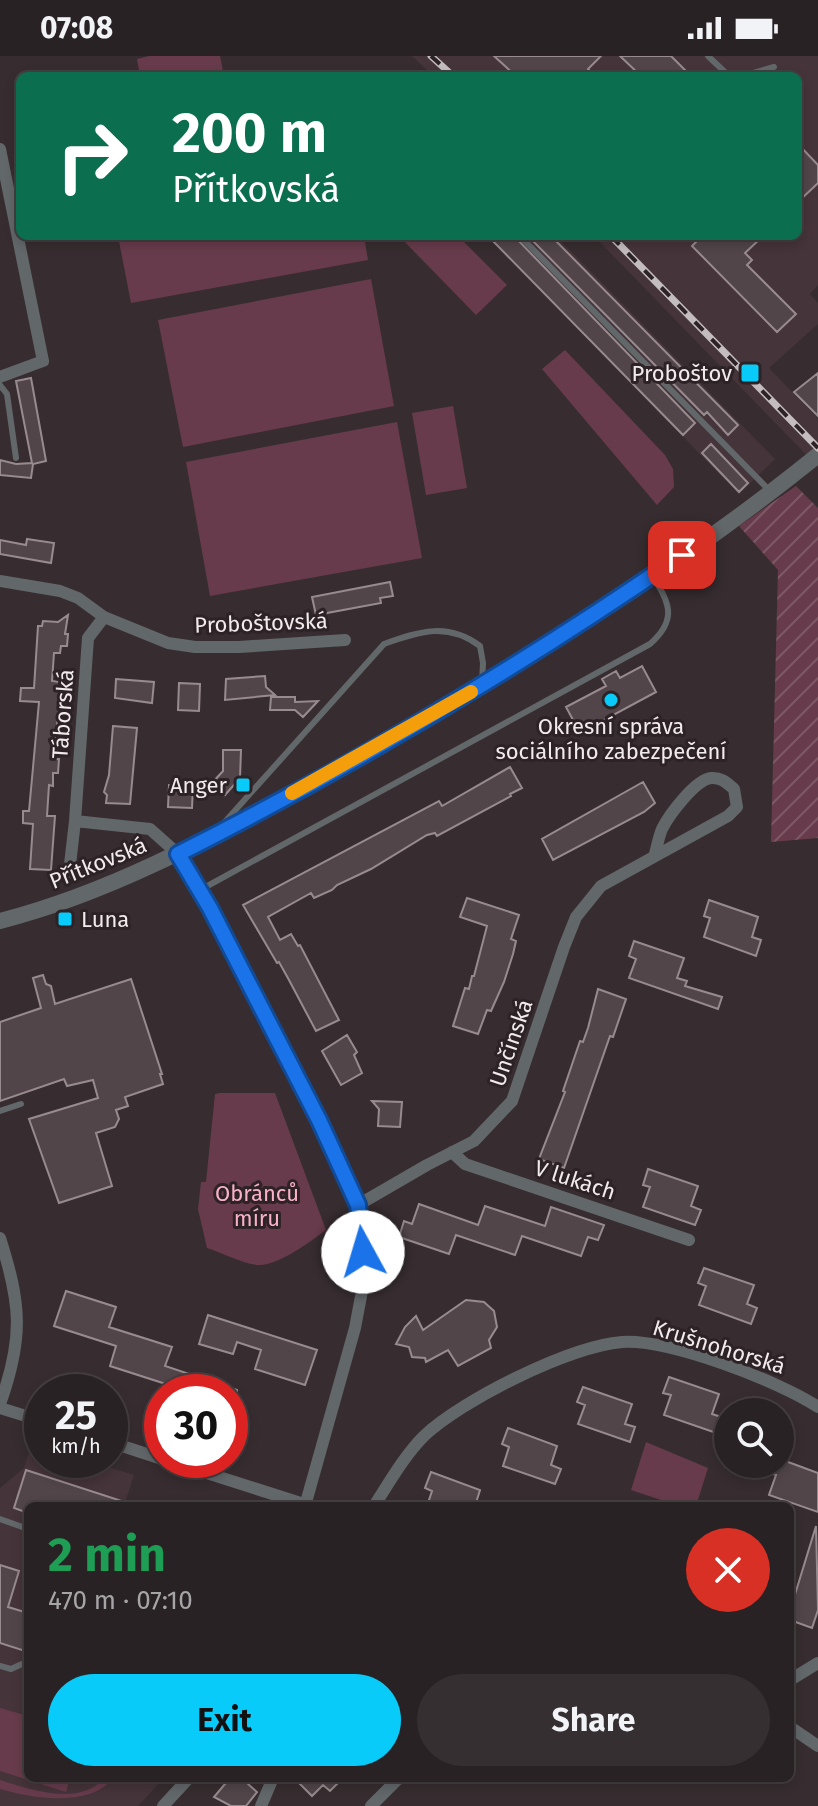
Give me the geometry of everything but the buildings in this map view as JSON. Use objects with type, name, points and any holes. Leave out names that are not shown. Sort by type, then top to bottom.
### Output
[{"type":"street","points":[[0,149],[16,228]]},
{"type":"street","points":[[0,377],[43,361],[18,240]]},
{"type":"street","name":"Přítkovská","points":[[0,921],[80,897],[178,854],[481,686],[652,576],[818,455]]},
{"type":"street","name":"Proboštovská","points":[[0,581],[60,591],[78,598],[104,617],[168,643],[195,647],[239,647],[345,640]]},
{"type":"street","name":"Táborská","points":[[69,873],[88,638],[104,617]]},
{"type":"street","name":"Unčínská","points":[[358,1205],[474,1141],[512,1101],[576,917],[601,886],[728,816],[737,807],[734,789],[723,780],[711,778],[700,783],[662,830],[655,854]]},
{"type":"street","points":[[75,821],[150,829],[178,854],[200,890],[319,1120],[358,1205],[363,1252],[362,1291],[308,1502]]},
{"type":"street","name":"V lukách","points":[[452,1152],[465,1164],[689,1240]]},
{"type":"street","points":[[0,1238],[13,1278],[19,1314],[12,1368],[0,1406],[24,1415]]},
{"type":"street","name":"Krušnohorská","points":[[377,1502],[425,1436],[468,1405],[534,1369],[570,1354],[612,1343],[644,1342],[735,1368],[798,1393],[818,1407]]},
{"type":"street","points":[[222,1478],[295,1502]]},
{"type":"street","points":[[794,1678],[818,1663]]},
{"type":"street","points":[[794,1730],[818,1746]]},
{"type":"street","points":[[163,1806],[185,1782]]},
{"type":"street","points":[[261,1806],[271,1782]]},
{"type":"street","points":[[371,1806],[395,1782]]},
{"type":"lane","points":[[708,56],[725,72]]},
{"type":"lane","points":[[757,72],[774,67]]},
{"type":"lane","points":[[524,240],[771,492]]},
{"type":"lane","points":[[0,385],[7,394],[16,458]]},
{"type":"lane","points":[[200,890],[650,644],[663,633],[669,611],[665,596],[652,576]]},
{"type":"lane","points":[[213,836],[384,644],[409,635],[451,630],[466,635],[480,646],[483,663],[481,686]]},
{"type":"lane","points":[[0,1111],[21,1104]]},
{"type":"lane","points":[[0,1519],[24,1528]]},
{"type":"lane","points":[[0,1666],[11,1669],[24,1664]]},
{"type":"shaded area","points":[[412,56],[818,56],[818,285],[810,294],[818,303],[818,324],[769,368],[818,419],[818,467],[598,240],[802,240],[802,72],[429,72]]},
{"type":"shaded area","points":[[491,240],[560,240],[775,459],[739,494]]},
{"type":"shaded area","points":[[24,1468],[24,1478],[128,1478],[128,1473],[134,1475],[125,1502],[24,1502],[24,1782],[160,1782],[138,1806],[0,1806],[0,1488]]},
{"type":"green space","points":[[149,56],[220,56],[223,72],[139,72],[137,59]]},
{"type":"green space","points":[[119,240],[365,240],[368,260],[131,303]]},
{"type":"green space","points":[[403,240],[462,240],[507,285],[476,315]]},
{"type":"green space","points":[[371,279],[394,406],[183,447],[158,320]]},
{"type":"green space","points":[[565,350],[665,455],[673,469],[674,487],[657,505],[542,369]]},
{"type":"green space","points":[[453,406],[467,488],[426,495],[412,413]]},
{"type":"green space","points":[[397,422],[422,558],[210,596],[186,462]]},
{"type":"green space","points":[[796,486],[818,508],[818,838],[771,842],[778,570],[739,526]]},
{"type":"green space","name":"Obránců míru","points":[[275,1093],[326,1230],[293,1252],[265,1265],[251,1264],[207,1248],[198,1209],[201,1182],[206,1182],[215,1094]]},
{"type":"green space","points":[[646,1442],[708,1468],[697,1502],[667,1502],[631,1490]]},
{"type":"green space","points":[[0,1708],[24,1715],[24,1779],[0,1771]]},
{"type":"green space","points":[[0,1780],[56,1794],[83,1792],[100,1782],[109,1782],[92,1793],[78,1797],[46,1798],[0,1789]]},
{"type":"green space","points":[[35,1782],[69,1782],[66,1792]]},
{"type":"railway","points":[[431,56],[449,72]]},
{"type":"railway","points":[[615,240],[818,448]]},
{"type":"slow traffic","points":[[292,793],[471,692]]},
{"type":"place","name":"Proboštov","points":[[750,373]]},
{"type":"place","name":"Okresní správa sociálního zabezpečení","points":[[611,700]]},
{"type":"place","name":"Anger","points":[[243,785]]},
{"type":"place","name":"Luna","points":[[65,919]]},
{"type":"route","points":[[363,1252],[358,1205],[319,1120],[210,908],[178,854],[481,686],[682,555]]}]
